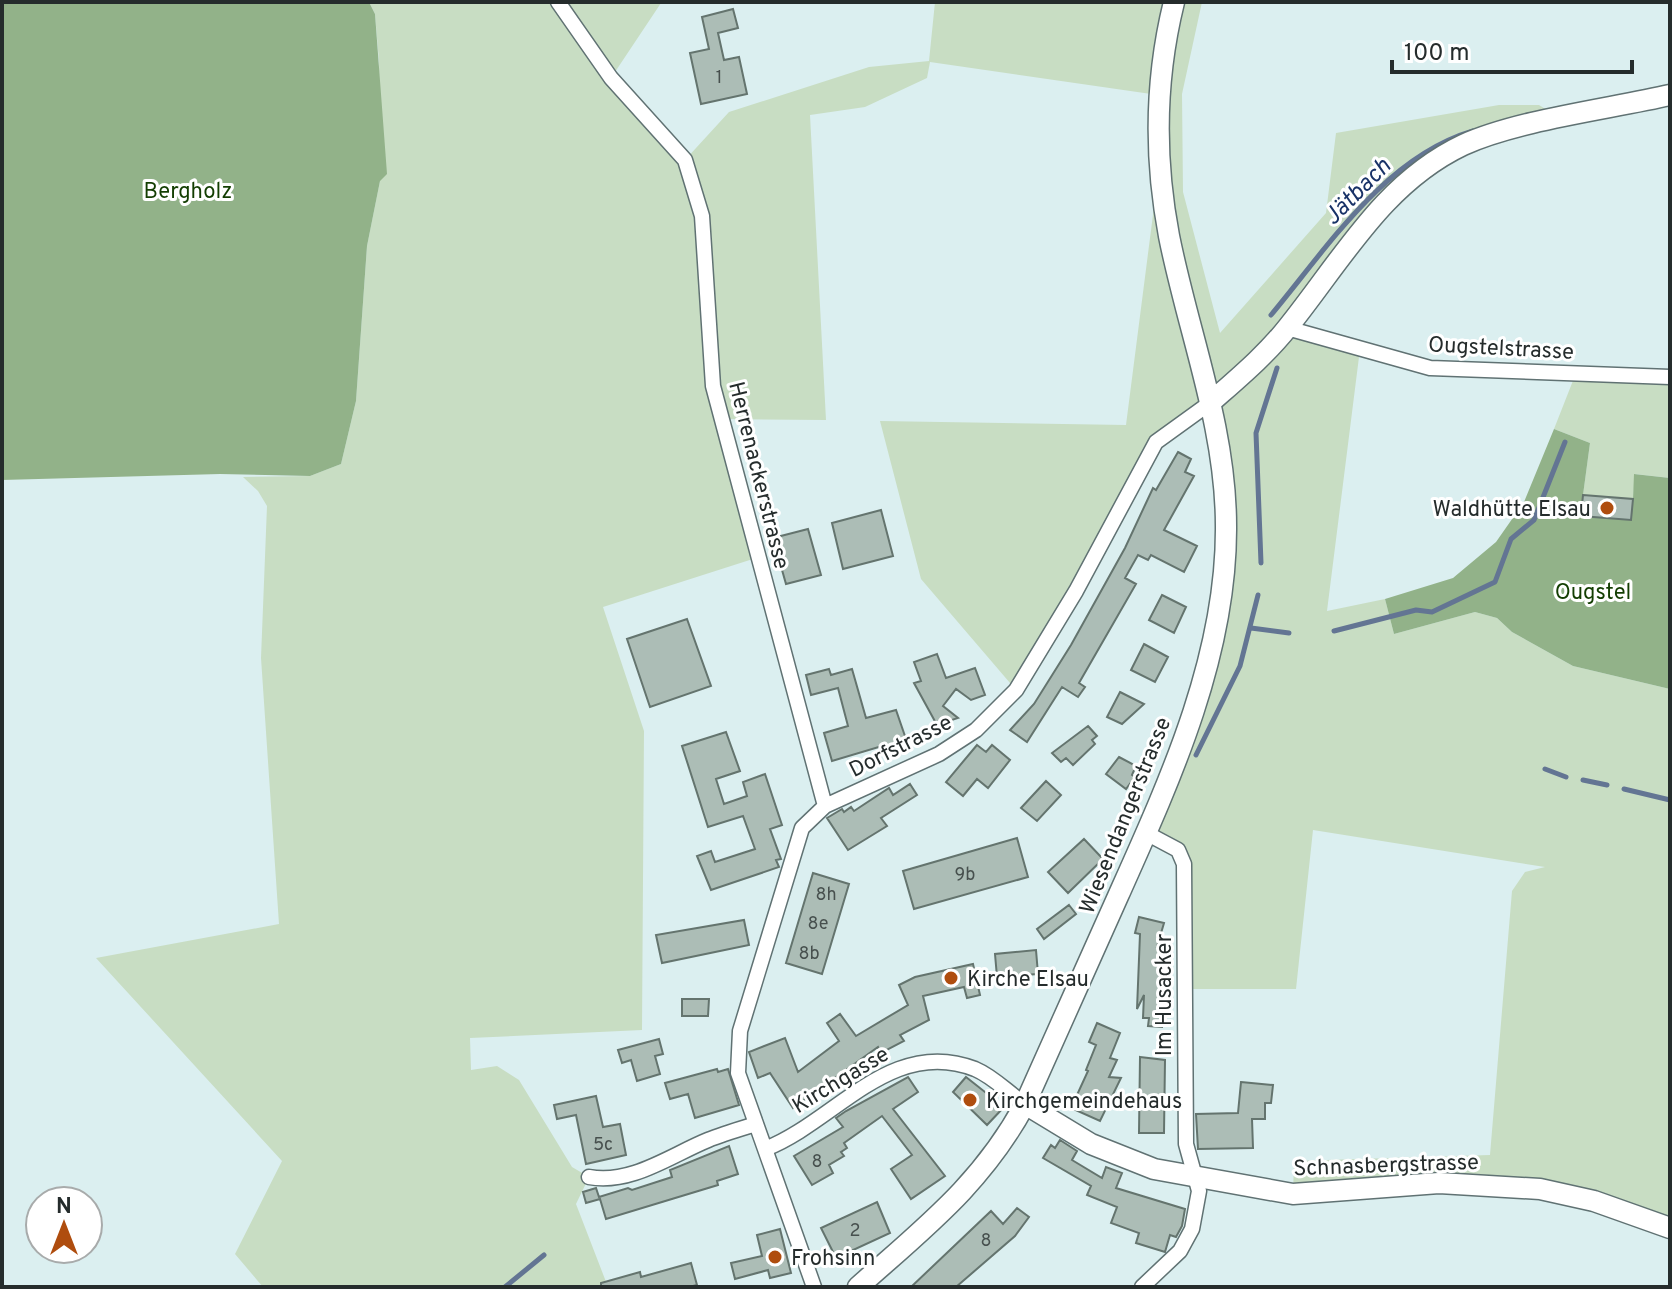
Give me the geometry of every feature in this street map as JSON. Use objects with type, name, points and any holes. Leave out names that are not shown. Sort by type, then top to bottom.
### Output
[{"type":"main road","name":"Wiesendangerstrasse","points":[[858,1287],[964,1192],[1003,1144],[1025,1104],[1146,833],[1195,703],[1213,641],[1224,578],[1226,525],[1210,403],[1169,236],[1159,168],[1158,95],[1174,2]]},
{"type":"main road","points":[[1210,403],[1287,328],[1363,226],[1405,181],[1464,145],[1517,128],[1670,95]]},
{"type":"main road","name":"Schnasbergstrasse","points":[[1025,1104],[1091,1144],[1154,1169],[1293,1194],[1439,1183],[1514,1186],[1594,1201],[1670,1228]]},
{"type":"street","name":"Herrenackerstrasse","points":[[558,2],[611,78],[685,160],[702,216],[713,386],[825,806]]},
{"type":"street","name":"Ougstelstrasse","points":[[1287,328],[1430,368],[1670,377]]},
{"type":"street","name":"Dorfstrasse","points":[[814,1287],[738,1073],[740,1031],[802,828],[825,806],[939,754],[976,730],[1016,690],[1076,591],[1156,442],[1210,403]]},
{"type":"street","name":"Im Husacker","points":[[1142,1287],[1180,1251],[1192,1229],[1199,1191],[1186,1144],[1184,864],[1178,850],[1146,833]]},
{"type":"street","name":"Kirchgasse","points":[[765,1149],[902,1066],[950,1063],[976,1069],[1025,1104]]},
{"type":"street","points":[[589,1177],[603,1179],[653,1167],[707,1140],[756,1124]]},
{"type":"green space","name":"Bergholz","points":[[2,2],[369,2],[375,14],[387,174],[380,181],[367,246],[356,401],[341,464],[310,476],[220,474],[2,480]]},
{"type":"green space","points":[[369,2],[669,2],[661,3],[611,78],[685,160],[729,112],[869,67],[929,61],[935,2],[1202,2],[1182,94],[1183,192],[1220,333],[1326,213],[1336,133],[1499,105],[1539,105],[1561,119],[1517,128],[1405,181],[1287,328],[1360,349],[1327,611],[1385,599],[1394,634],[1475,612],[1497,618],[1512,632],[1573,666],[1670,689],[1670,1228],[1540,1189],[1293,1194],[1294,1161],[1490,1155],[1512,891],[1525,872],[1545,867],[1313,830],[1296,989],[1185,989],[1184,864],[1146,833],[1224,578],[1210,404],[1156,442],[1016,690],[921,579],[880,421],[1126,425],[1159,168],[1158,95],[930,62],[927,78],[865,107],[810,115],[826,420],[722,419],[756,558],[603,607],[644,731],[642,1030],[470,1038],[471,1070],[497,1066],[519,1080],[572,1167],[589,1177],[576,1204],[608,1287],[263,1287],[235,1254],[282,1161],[96,958],[279,924],[261,658],[267,506],[258,491],[243,477],[310,476],[341,464],[356,401],[367,246],[380,181],[379,62],[375,14]]},
{"type":"green space","points":[[1576,373],[1670,377],[1670,478],[1635,474],[1633,499],[1583,495],[1590,443],[1554,429]]},
{"type":"green space","name":"Ougstel","points":[[1554,429],[1590,443],[1583,495],[1633,499],[1634,474],[1670,478],[1670,689],[1573,666],[1512,632],[1497,618],[1475,612],[1394,634],[1385,599],[1453,578],[1496,542],[1524,502]]},
{"type":"building","points":[[733,9],[738,28],[718,33],[724,60],[739,57],[747,94],[701,104],[690,53],[709,49],[702,17]]},
{"type":"building","points":[[1178,452],[1191,459],[1185,472],[1194,476],[1164,530],[1197,546],[1184,572],[1151,555],[1148,560],[1138,555],[1125,578],[1136,584],[1079,683],[1085,687],[1078,697],[1062,687],[1027,742],[1010,730],[1034,704],[1071,645],[1125,548],[1153,488],[1156,490]]},
{"type":"building","name":"Waldhütte Elsau","points":[[1583,495],[1633,499],[1631,520],[1581,516]]},
{"type":"building","points":[[881,510],[893,556],[843,569],[832,523]]},
{"type":"building","points":[[808,529],[821,575],[786,584],[773,538]]},
{"type":"building","points":[[1162,595],[1186,607],[1174,633],[1149,620]]},
{"type":"building","points":[[687,619],[711,686],[650,707],[627,639]]},
{"type":"building","points":[[1144,644],[1168,657],[1155,682],[1131,670]]},
{"type":"building","points":[[937,654],[946,678],[975,668],[985,695],[971,700],[956,689],[943,706],[958,718],[937,725],[914,683],[921,681],[914,662]]},
{"type":"building","points":[[829,669],[831,675],[852,669],[866,718],[896,710],[907,742],[883,753],[882,746],[832,761],[824,733],[848,726],[838,688],[811,695],[806,675]]},
{"type":"building","points":[[1120,692],[1144,704],[1122,724],[1107,717]]},
{"type":"building","points":[[1088,726],[1097,736],[1092,740],[1095,744],[1073,765],[1066,758],[1061,762],[1052,753]]},
{"type":"building","points":[[726,732],[740,771],[716,779],[724,804],[747,796],[743,782],[765,774],[782,825],[770,829],[781,859],[776,860],[779,867],[711,890],[697,856],[711,851],[715,862],[755,849],[743,816],[708,827],[682,746]]},
{"type":"building","points":[[977,745],[986,752],[992,745],[1010,760],[988,788],[977,779],[963,796],[946,782]]},
{"type":"building","points":[[1119,757],[1136,766],[1132,775],[1135,777],[1126,789],[1106,774]]},
{"type":"building","points":[[1046,781],[1061,795],[1037,821],[1021,808]]},
{"type":"building","points":[[910,784],[917,795],[881,818],[887,826],[848,850],[827,818],[842,809],[844,812],[851,807],[854,811],[889,788],[893,795]]},
{"type":"building","points":[[1017,838],[1028,877],[914,909],[903,871]]},
{"type":"building","points":[[1084,839],[1103,859],[1068,893],[1048,872]]},
{"type":"building","points":[[813,873],[849,884],[822,974],[786,963]]},
{"type":"building","points":[[1069,905],[1076,914],[1044,939],[1037,929]]},
{"type":"building","points":[[1139,917],[1164,923],[1157,947],[1164,948],[1160,972],[1164,972],[1162,1027],[1148,1026],[1149,1018],[1143,1018],[1144,995],[1137,1009],[1140,934],[1135,933]]},
{"type":"building","points":[[744,920],[749,945],[662,963],[656,935]]},
{"type":"building","points":[[1036,950],[1038,974],[997,977],[995,954]]},
{"type":"building","points":[[973,964],[980,995],[967,998],[964,987],[923,996],[929,1020],[900,1035],[904,1041],[881,1053],[878,1047],[793,1108],[770,1073],[758,1078],[749,1052],[785,1038],[798,1072],[839,1041],[827,1023],[840,1014],[856,1036],[908,1005],[899,985],[915,977]]},
{"type":"building","points":[[682,999],[709,999],[708,1016],[682,1016]]},
{"type":"building","points":[[1097,1023],[1120,1033],[1110,1058],[1117,1060],[1109,1077],[1121,1078],[1100,1121],[1071,1108],[1096,1045],[1089,1042]]},
{"type":"building","points":[[659,1039],[663,1054],[655,1056],[660,1074],[637,1081],[631,1060],[622,1063],[618,1050]]},
{"type":"building","points":[[1140,1057],[1165,1060],[1164,1133],[1139,1133]]},
{"type":"building","points":[[717,1069],[718,1072],[728,1069],[739,1105],[695,1118],[688,1094],[670,1099],[665,1083]]},
{"type":"building","points":[[908,1077],[918,1092],[893,1109],[945,1176],[911,1199],[891,1169],[912,1155],[882,1116],[844,1143],[847,1148],[841,1152],[844,1156],[829,1165],[833,1173],[812,1185],[794,1156],[843,1127],[836,1118],[846,1111]]},
{"type":"building","name":"Kirchgemeindehaus","points":[[966,1077],[1004,1107],[987,1125],[953,1092]]},
{"type":"building","points":[[1241,1082],[1273,1085],[1271,1103],[1265,1103],[1265,1119],[1252,1119],[1253,1148],[1198,1149],[1196,1114],[1238,1113]]},
{"type":"building","points":[[596,1096],[603,1127],[620,1124],[626,1155],[586,1164],[576,1115],[557,1119],[554,1105]]},
{"type":"building","points":[[1060,1140],[1077,1151],[1072,1160],[1102,1178],[1106,1167],[1122,1173],[1116,1188],[1185,1209],[1182,1226],[1176,1237],[1170,1235],[1165,1252],[1136,1243],[1139,1233],[1111,1223],[1117,1207],[1087,1195],[1091,1186],[1043,1158],[1051,1145],[1055,1148]]},
{"type":"building","points":[[729,1146],[738,1174],[717,1181],[718,1185],[606,1219],[600,1199],[586,1203],[583,1192],[596,1188],[599,1197],[628,1188],[632,1190],[672,1177],[670,1170]]},
{"type":"building","points":[[877,1202],[890,1233],[836,1258],[821,1228]]},
{"type":"building","points":[[1017,1208],[1029,1217],[1015,1236],[956,1287],[911,1287],[991,1211],[1003,1224]]},
{"type":"building","points":[[780,1229],[791,1273],[770,1278],[768,1270],[735,1279],[731,1263],[762,1256],[757,1235]]},
{"type":"building","points":[[691,1263],[697,1285],[601,1287],[601,1283],[640,1272],[641,1277]]},
{"type":"waterway","name":"Jätbach","points":[[1271,315],[1336,234],[1385,183],[1412,161],[1441,144],[1473,131]]},
{"type":"waterway","name":"Jätbach","points":[[1261,563],[1256,433],[1277,368]]},
{"type":"waterway","points":[[1334,631],[1416,610],[1432,612],[1495,582],[1511,539],[1534,520],[1565,442]]},
{"type":"waterway","name":"Jätbach","points":[[1196,755],[1240,666],[1258,595]]},
{"type":"waterway","points":[[1251,628],[1289,633]]},
{"type":"waterway","points":[[1545,769],[1566,777]]},
{"type":"waterway","points":[[1583,780],[1607,785]]},
{"type":"waterway","points":[[1624,789],[1670,800]]},
{"type":"waterway","points":[[505,1287],[544,1255]]},
{"type":"place","name":"Waldhütte Elsau","points":[[1607,508]]},
{"type":"place","name":"Kirche Elsau","points":[[951,978]]},
{"type":"place","name":"Kirchgemeindehaus","points":[[970,1100]]},
{"type":"place","name":"Frohsinn","points":[[775,1257]]}]
